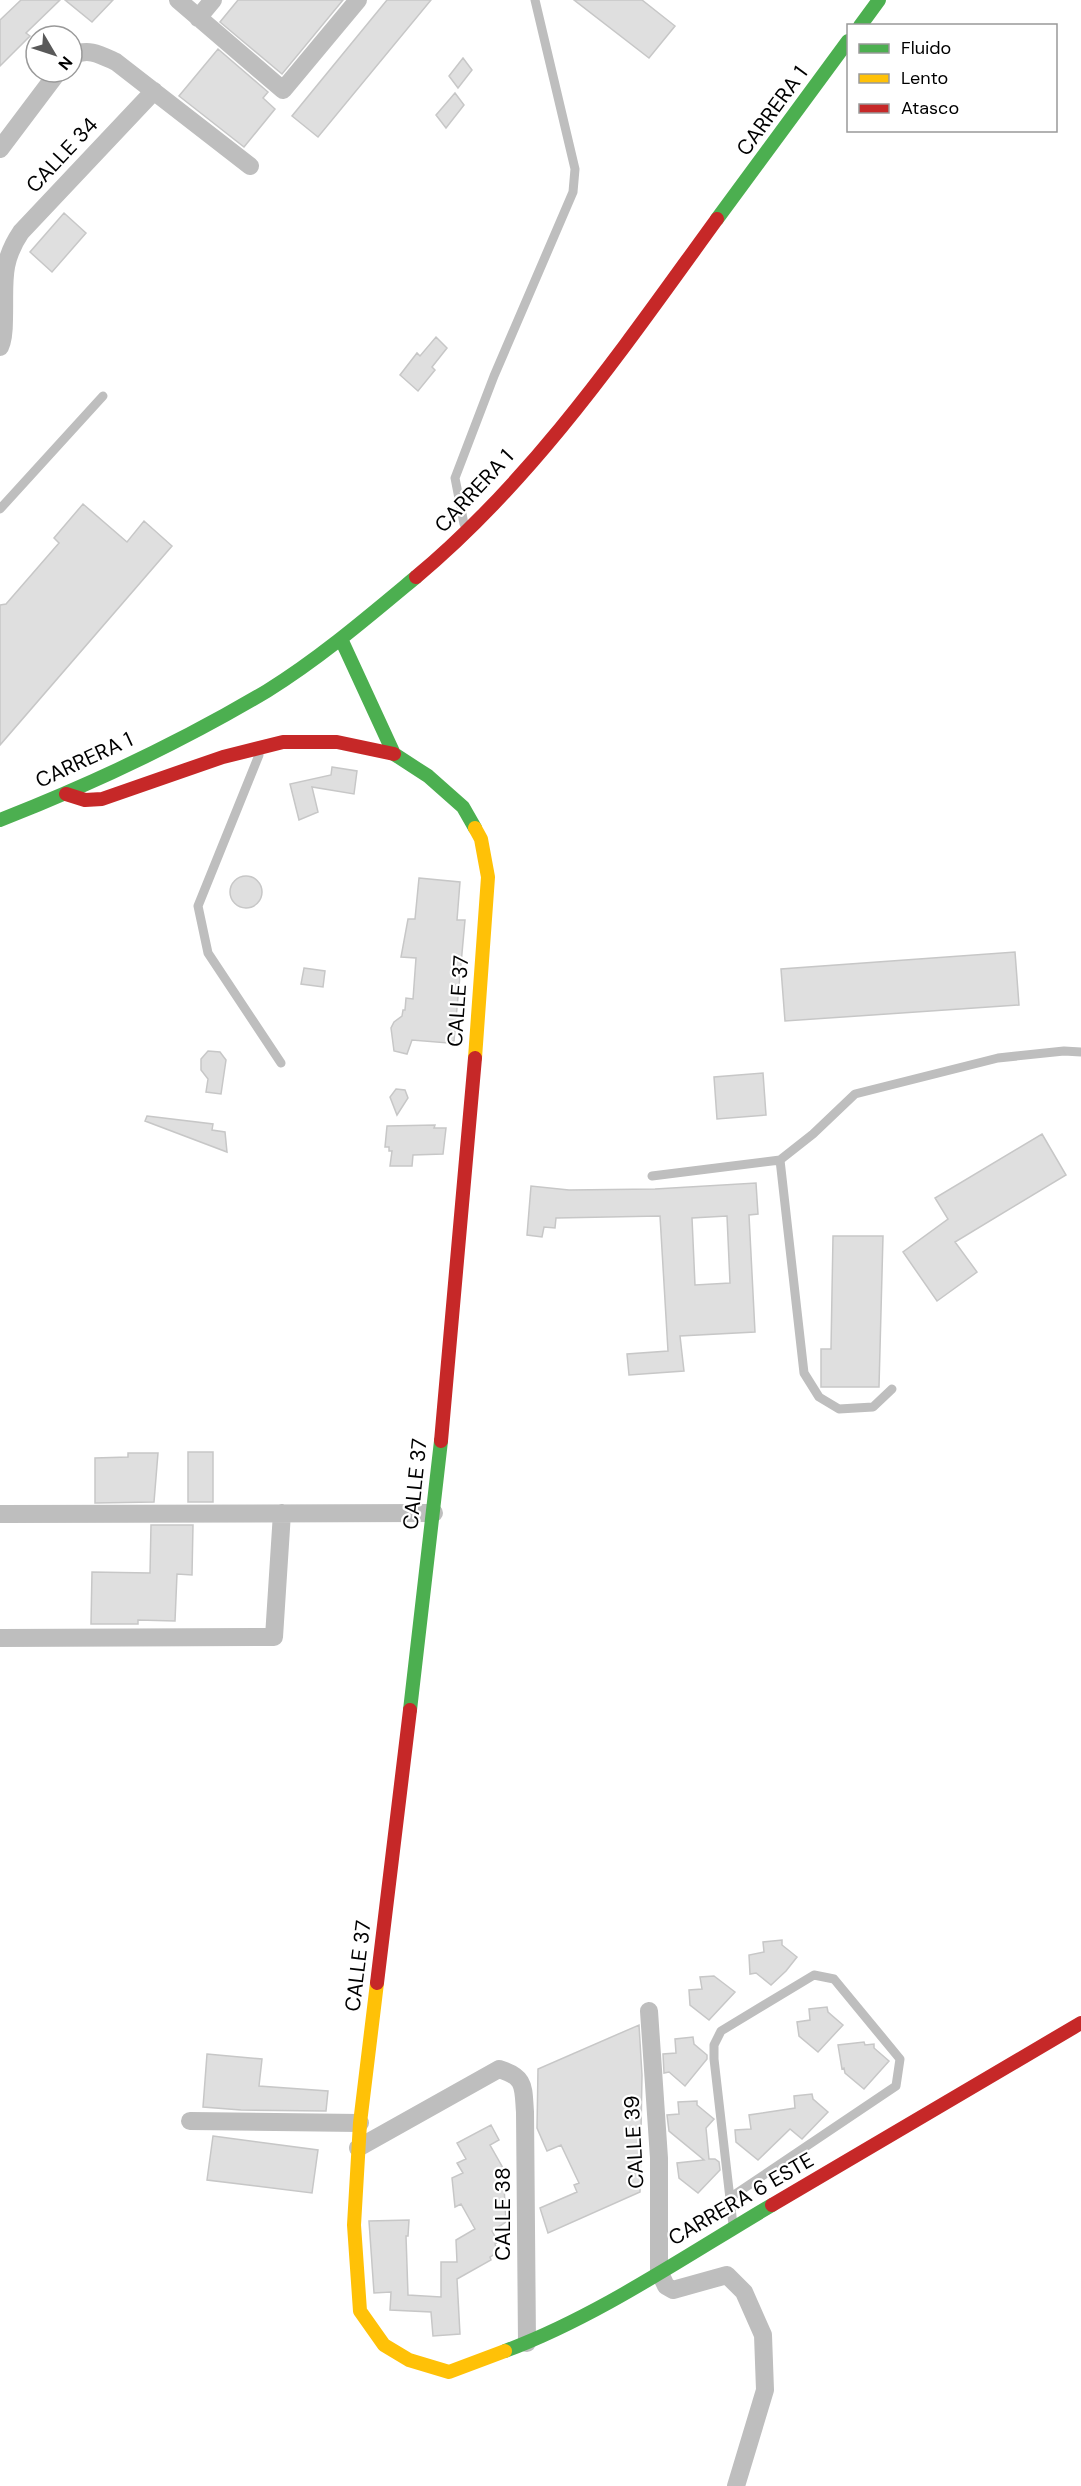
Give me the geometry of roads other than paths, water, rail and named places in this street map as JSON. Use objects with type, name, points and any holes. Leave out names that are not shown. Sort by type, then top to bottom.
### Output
[{"type":"street","points":[[178,0],[284,90],[358,0]]},
{"type":"street","points":[[198,18],[213,0]]},
{"type":"street","points":[[861,24],[879,0]]},
{"type":"street","name":"CARRERA 1","points":[[0,820],[66,794],[184,736],[268,690],[340,639],[454,545],[521,473],[601,378],[847,44]]},
{"type":"street","points":[[84,52],[95,53],[116,62],[250,166]]},
{"type":"street","points":[[0,149],[48,84]]},
{"type":"street","name":"CALLE 34","points":[[0,347],[4,322],[4,263],[10,248],[21,232],[154,91]]},
{"type":"street","points":[[340,639],[394,754]]},
{"type":"street","points":[[66,794],[85,800],[102,799],[223,757],[283,742],[338,742],[394,754]]},
{"type":"street","name":"CALLE 37","points":[[394,754],[428,776],[463,807],[481,839],[488,877],[467,1162],[434,1513],[358,2148],[354,2225],[360,2311],[384,2345],[409,2360]]},
{"type":"street","points":[[0,1638],[274,1637],[282,1513]]},
{"type":"street","points":[[0,1514],[434,1513]]},
{"type":"street","name":"CALLE 39","points":[[649,2012],[659,2158],[659,2271]]},
{"type":"street","name":"CARRERA 6 ESTE","points":[[409,2360],[449,2372],[527,2343],[604,2304],[1081,2024]]},
{"type":"street","name":"CALLE 38","points":[[358,2148],[499,2069],[514,2073],[522,2085],[525,2112],[527,2343]]},
{"type":"street","points":[[190,2121],[360,2123]]},
{"type":"street","points":[[659,2271],[666,2286],[673,2290],[727,2275],[744,2292],[763,2335],[765,2390],[736,2486]]},
{"type":"lane","points":[[466,533],[455,478],[494,376],[573,192],[575,169],[535,0]]},
{"type":"lane","points":[[0,509],[103,396]]},
{"type":"lane","points":[[263,747],[198,906],[208,952],[281,1063]]},
{"type":"lane","points":[[652,1176],[780,1160],[813,1134],[855,1094],[998,1058],[1065,1051],[1081,1052]]},
{"type":"lane","points":[[780,1160],[804,1373],[819,1397],[839,1409],[873,1407],[892,1389]]},
{"type":"lane","points":[[731,2197],[896,2086],[900,2059],[834,1978],[814,1975],[721,2031],[714,2045],[733,2228]]}]
